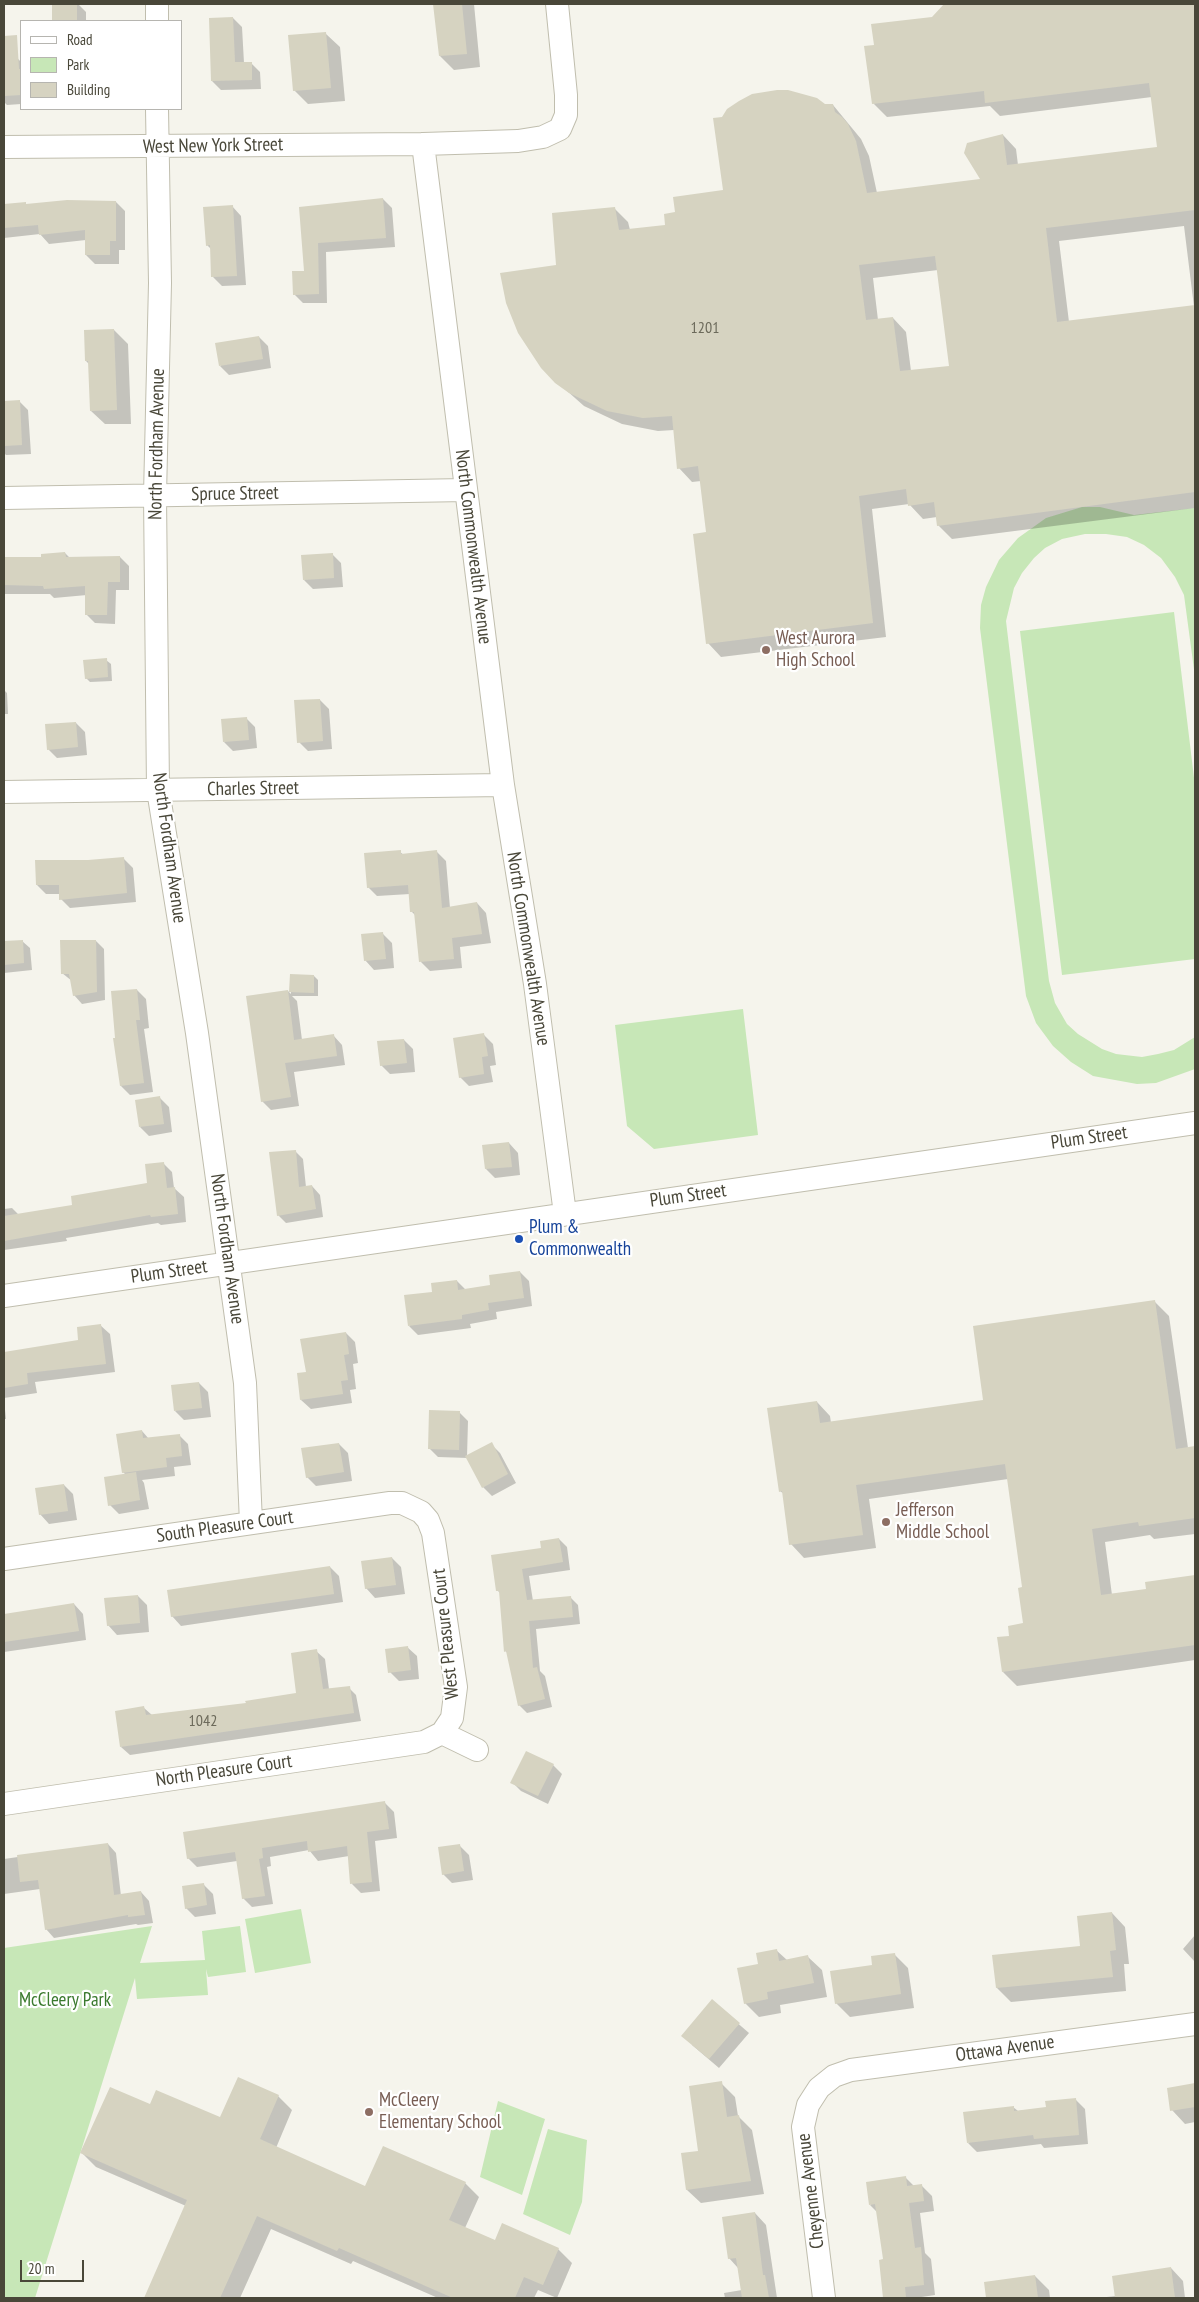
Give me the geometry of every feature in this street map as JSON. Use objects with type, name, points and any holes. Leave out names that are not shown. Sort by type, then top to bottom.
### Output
[{"type":"street","points":[[157,4],[157,20]]},
{"type":"street","points":[[423,144],[518,141],[543,137],[560,129],[566,115],[566,95],[557,4]]},
{"type":"street","name":"North Fordham Avenue","points":[[157,110],[160,283],[155,495],[158,790],[197,1033],[245,1383],[251,1523]]},
{"type":"street","name":"West New York Street","points":[[4,147],[423,144]]},
{"type":"street","name":"North Commonwealth Avenue","points":[[423,144],[503,785],[535,984],[565,1214]]},
{"type":"street","name":"Spruce Street","points":[[4,498],[466,490]]},
{"type":"street","name":"Charles Street","points":[[4,792],[503,785]]},
{"type":"street","name":"Plum Street","points":[[4,1296],[1195,1123]]},
{"type":"street","name":"South Pleasure Court","points":[[4,1559],[390,1503],[402,1504],[421,1512],[428,1520],[433,1532]]},
{"type":"street","name":"West Pleasure Court","points":[[433,1532],[456,1687],[452,1718],[442,1732]]},
{"type":"street","points":[[442,1732],[478,1750]]},
{"type":"street","name":"North Pleasure Court","points":[[4,1804],[424,1742],[442,1732]]},
{"type":"street","name":"Ottawa Avenue","points":[[819,2088],[834,2076],[851,2070],[1195,2024]]},
{"type":"street","name":"Cheyenne Avenue","points":[[819,2088],[808,2106],[802,2127],[824,2298]]},
{"type":"green space","points":[[1082,507],[1100,507],[1134,515],[1195,508],[1195,677],[1184,595],[1175,577],[1161,558],[1144,545],[1127,537],[1085,534],[1062,539],[1045,548],[1022,573],[1014,588],[1006,621],[1049,981],[1055,1003],[1067,1024],[1078,1034],[1102,1049],[1116,1054],[1142,1057],[1158,1054],[1174,1050],[1195,1037],[1195,1069],[1156,1083],[1137,1084],[1093,1076],[1071,1062],[1053,1046],[1036,1023],[1026,996],[980,628],[981,605],[986,587],[999,560],[1018,538],[1046,518]]},
{"type":"green space","points":[[1174,612],[1195,786],[1195,959],[1062,975],[1020,631]]},
{"type":"green space","points":[[743,1009],[758,1135],[654,1149],[627,1126],[615,1025]]},
{"type":"green space","points":[[301,1909],[311,1963],[255,1973],[245,1919]]},
{"type":"green space","name":"McCleery Park","points":[[152,1926],[140,1963],[205,1960],[202,1931],[240,1926],[246,1972],[208,1977],[206,1969],[208,1995],[137,1999],[135,1978],[35,2298],[4,2298],[4,1948]]},
{"type":"green space","points":[[498,2101],[545,2119],[522,2195],[480,2177]]},
{"type":"green space","points":[[548,2129],[587,2140],[582,2202],[570,2235],[523,2214]]},
{"type":"building","points":[[52,4],[77,4],[77,20],[52,20]]},
{"type":"building","points":[[433,4],[462,4],[467,54],[439,56]]},
{"type":"building","points":[[944,4],[1195,4],[1195,210],[1046,228],[1057,322],[1195,305],[1195,492],[937,526],[934,502],[908,506],[906,489],[859,496],[873,623],[706,644],[693,534],[706,532],[698,466],[677,469],[672,416],[643,418],[607,411],[569,393],[555,383],[541,368],[518,333],[506,303],[500,273],[556,265],[552,213],[615,207],[619,230],[665,225],[664,214],[675,212],[673,197],[723,190],[713,118],[722,117],[727,109],[752,94],[788,90],[817,98],[825,104],[833,104],[835,112],[848,124],[856,141],[867,193],[980,179],[964,153],[967,143],[1003,134],[1007,165],[1157,147],[1149,83],[985,103],[984,91],[872,104],[864,46],[874,45],[871,24],[932,17]],"holes":[[[935,256],[949,366],[900,371],[893,317],[866,320],[859,265]]]},
{"type":"building","points":[[233,17],[235,62],[252,62],[252,80],[211,81],[209,18]]},
{"type":"building","points":[[326,32],[331,88],[293,91],[288,35]]},
{"type":"building","points":[[17,35],[20,95],[4,96],[4,36]]},
{"type":"building","points":[[383,198],[386,238],[318,243],[319,294],[293,295],[292,271],[304,271],[299,207]]},
{"type":"building","points":[[67,200],[116,201],[116,241],[110,241],[110,255],[85,255],[85,230],[39,235],[38,225],[4,228],[4,204]]},
{"type":"building","points":[[233,205],[237,276],[211,277],[210,245],[206,246],[203,207]]},
{"type":"building","points":[[114,329],[117,410],[90,411],[88,361],[85,361],[84,330]]},
{"type":"building","points":[[259,336],[263,359],[219,366],[215,343]]},
{"type":"building","points":[[20,400],[22,445],[4,446],[4,401]]},
{"type":"building","points":[[65,552],[66,557],[120,556],[120,582],[108,582],[107,615],[85,615],[85,586],[44,589],[43,586],[4,585],[4,557],[41,557],[41,554]]},
{"type":"building","points":[[333,553],[334,578],[303,580],[301,555]]},
{"type":"building","points":[[107,658],[108,677],[85,679],[83,660]]},
{"type":"building","points":[[320,699],[323,741],[297,743],[294,700]]},
{"type":"building","points":[[247,717],[249,740],[223,742],[221,719]]},
{"type":"building","points":[[76,722],[78,747],[47,750],[45,724]]},
{"type":"building","points":[[401,850],[401,854],[437,850],[442,908],[477,902],[482,934],[452,938],[454,959],[419,962],[414,912],[410,912],[408,885],[367,888],[364,853]]},
{"type":"building","points":[[124,857],[127,893],[59,900],[59,885],[36,885],[35,860],[88,860]]},
{"type":"building","points":[[383,932],[386,959],[364,961],[361,934]]},
{"type":"building","points":[[23,940],[24,963],[4,965],[4,941]]},
{"type":"building","points":[[60,940],[96,940],[97,992],[73,996],[69,974],[61,974]]},
{"type":"building","points":[[290,974],[314,975],[314,993],[289,992]]},
{"type":"building","points":[[137,989],[140,1020],[136,1020],[144,1083],[120,1086],[113,1038],[115,1038],[111,991]]},
{"type":"building","points":[[288,990],[294,1040],[334,1034],[337,1056],[285,1063],[291,1097],[261,1102],[246,996]]},
{"type":"building","points":[[484,1033],[488,1056],[482,1057],[484,1074],[459,1078],[453,1038]]},
{"type":"building","points":[[404,1039],[407,1063],[380,1066],[377,1041]]},
{"type":"building","points":[[160,1096],[164,1124],[139,1127],[135,1100]]},
{"type":"building","points":[[509,1142],[512,1167],[485,1169],[482,1145]]},
{"type":"building","points":[[296,1150],[299,1187],[312,1185],[316,1209],[277,1216],[269,1152]]},
{"type":"building","points":[[164,1162],[167,1188],[175,1187],[178,1214],[151,1217],[150,1215],[4,1241],[4,1216],[72,1205],[71,1196],[147,1183],[145,1164]]},
{"type":"building","points":[[520,1271],[524,1298],[488,1303],[489,1310],[462,1315],[462,1319],[408,1326],[404,1295],[432,1292],[431,1283],[457,1280],[458,1290],[490,1285],[489,1275]]},
{"type":"building","points":[[1155,1300],[1176,1449],[1195,1446],[1195,1518],[1139,1526],[1138,1522],[1092,1529],[1101,1595],[1146,1589],[1145,1582],[1195,1575],[1195,1645],[1002,1672],[997,1637],[1009,1636],[1008,1626],[1023,1623],[1018,1588],[1022,1587],[1005,1464],[856,1485],[863,1535],[789,1545],[782,1491],[779,1492],[767,1408],[817,1401],[820,1423],[983,1400],[973,1326]]},
{"type":"building","points":[[101,1324],[106,1364],[27,1373],[28,1384],[4,1388],[4,1352],[78,1340],[77,1327]]},
{"type":"building","points":[[346,1332],[349,1354],[344,1355],[348,1380],[341,1381],[343,1394],[300,1400],[297,1373],[306,1372],[300,1339]]},
{"type":"building","points":[[199,1382],[202,1408],[174,1411],[171,1385]]},
{"type":"building","points":[[429,1410],[460,1411],[459,1450],[428,1449]]},
{"type":"building","points":[[142,1430],[143,1438],[180,1434],[182,1456],[166,1458],[167,1467],[122,1473],[116,1434]]},
{"type":"building","points":[[492,1442],[508,1474],[482,1488],[465,1456]]},
{"type":"building","points":[[339,1443],[344,1472],[306,1478],[301,1448]]},
{"type":"building","points":[[136,1472],[140,1500],[108,1506],[104,1477]]},
{"type":"building","points":[[64,1484],[68,1511],[39,1515],[35,1488]]},
{"type":"building","points":[[559,1538],[563,1562],[522,1569],[527,1600],[571,1596],[573,1617],[529,1621],[533,1668],[537,1667],[545,1699],[518,1706],[506,1651],[504,1652],[499,1591],[496,1591],[491,1555],[541,1548],[540,1541]]},
{"type":"building","points":[[392,1557],[396,1585],[365,1589],[361,1561]]},
{"type":"building","points":[[330,1566],[334,1594],[171,1617],[167,1590]]},
{"type":"building","points":[[138,1595],[140,1623],[107,1626],[104,1598]]},
{"type":"building","points":[[74,1603],[79,1631],[4,1642],[4,1614]]},
{"type":"building","points":[[408,1646],[411,1670],[388,1673],[385,1649]]},
{"type":"building","points":[[317,1649],[323,1689],[350,1686],[354,1713],[120,1747],[115,1711],[144,1706],[146,1715],[246,1703],[245,1701],[296,1693],[291,1653]]},
{"type":"building","points":[[526,1751],[554,1764],[538,1796],[510,1783]]},
{"type":"building","points":[[385,1801],[389,1829],[367,1832],[372,1882],[350,1884],[347,1846],[308,1852],[307,1841],[262,1848],[263,1858],[259,1859],[265,1896],[242,1899],[235,1852],[187,1859],[183,1832]]},
{"type":"building","points":[[108,1843],[114,1895],[141,1891],[145,1915],[128,1917],[128,1915],[45,1930],[38,1880],[20,1882],[17,1855]]},
{"type":"building","points":[[460,1844],[464,1871],[442,1875],[438,1847]]},
{"type":"building","points":[[204,1883],[207,1905],[185,1909],[182,1886]]},
{"type":"building","points":[[1112,1912],[1116,1950],[1110,1951],[1113,1977],[996,1988],[992,1955],[1080,1946],[1077,1916]]},
{"type":"building","points":[[777,1949],[779,1961],[808,1955],[814,1983],[767,1992],[768,1999],[744,2004],[737,1968],[758,1964],[756,1953]]},
{"type":"building","points":[[895,1953],[901,1994],[835,2004],[830,1971],[872,1965],[871,1956]]},
{"type":"building","points":[[712,1999],[740,2023],[709,2059],[681,2036]]},
{"type":"building","points":[[238,2077],[279,2095],[260,2139],[365,2186],[383,2146],[466,2182],[449,2220],[495,2240],[502,2223],[559,2248],[543,2285],[524,2277],[515,2298],[453,2298],[339,2248],[337,2251],[257,2216],[220,2298],[144,2298],[187,2200],[80,2153],[110,2087],[150,2104],[156,2090],[220,2117]]},
{"type":"building","points":[[722,2081],[727,2117],[739,2115],[751,2181],[686,2190],[681,2153],[698,2151],[689,2086]]},
{"type":"building","points":[[1195,2083],[1195,2107],[1170,2111],[1167,2088]]},
{"type":"building","points":[[1076,2098],[1079,2135],[1034,2139],[1033,2135],[967,2143],[963,2112],[1014,2106],[1014,2111],[1046,2107],[1045,2101]]},
{"type":"building","points":[[906,2176],[907,2186],[922,2184],[924,2201],[909,2203],[915,2248],[921,2247],[924,2285],[905,2287],[906,2298],[883,2298],[879,2260],[883,2259],[875,2204],[869,2205],[866,2182]]},
{"type":"building","points":[[755,2212],[763,2275],[765,2275],[769,2298],[742,2298],[736,2258],[728,2259],[722,2217]]},
{"type":"building","points":[[1171,2267],[1175,2298],[1115,2298],[1112,2276]]},
{"type":"building","points":[[1035,2275],[1038,2298],[986,2298],[984,2282]]},
{"type":"place","name":"West Aurora High School","points":[[766,650]]},
{"type":"place","name":"Plum & Commonwealth","points":[[519,1239]]},
{"type":"place","name":"Jefferson Middle School","points":[[886,1522]]},
{"type":"place","name":"McCleery Elementary School","points":[[369,2112]]}]
